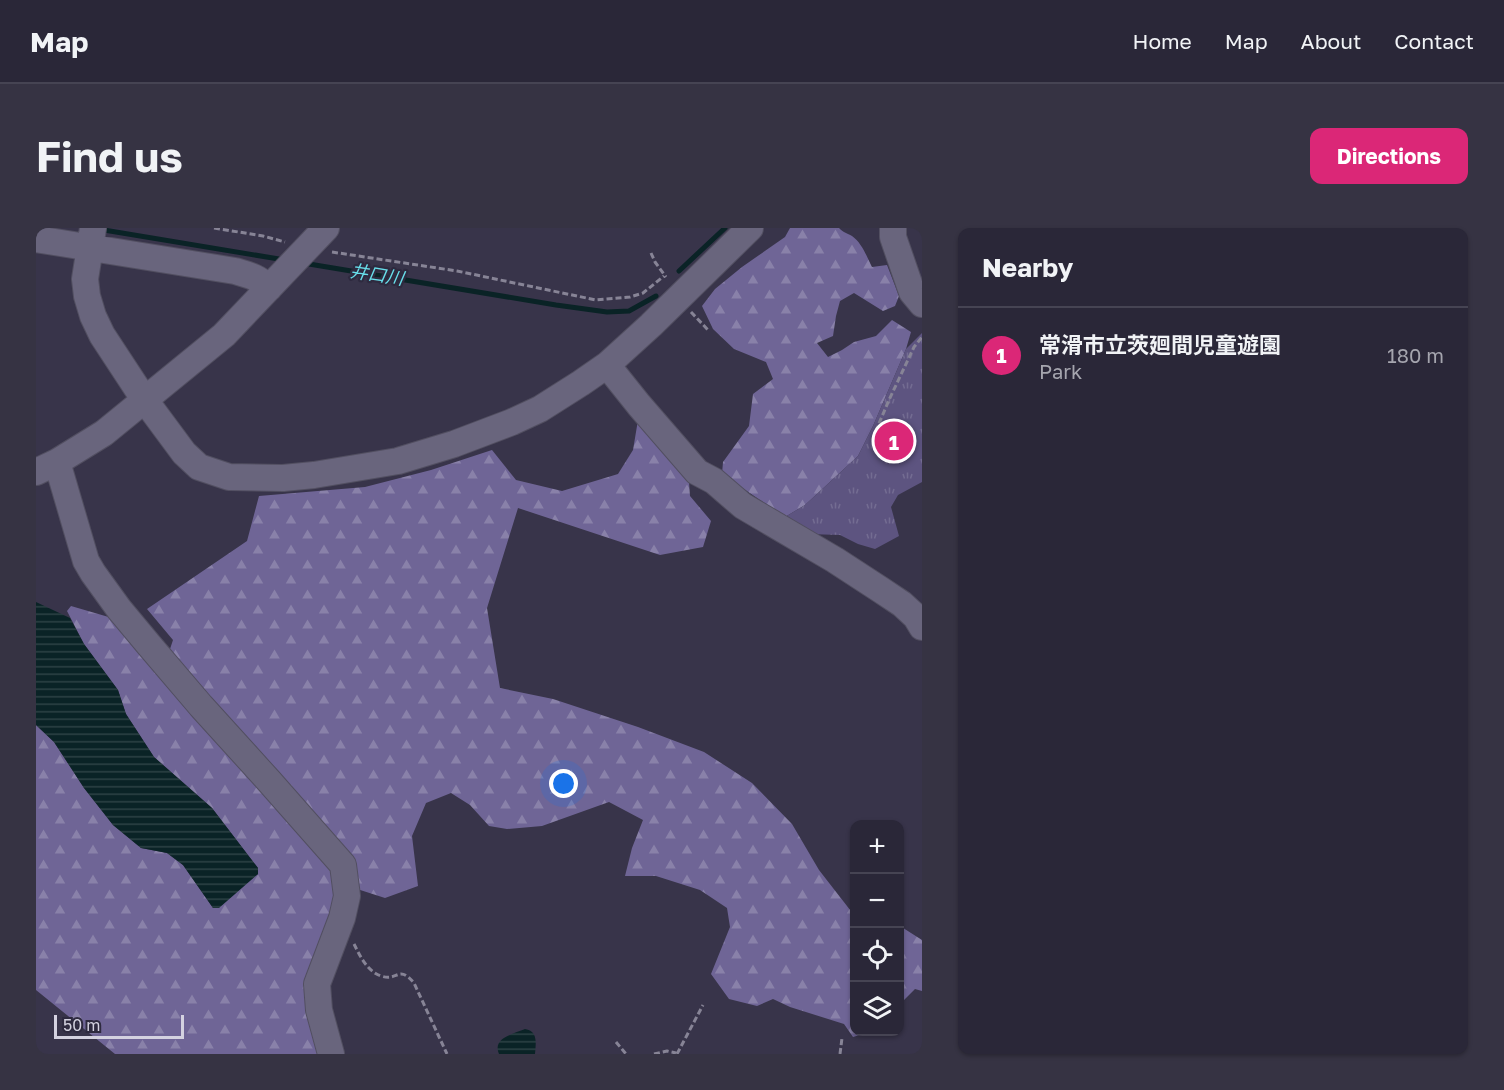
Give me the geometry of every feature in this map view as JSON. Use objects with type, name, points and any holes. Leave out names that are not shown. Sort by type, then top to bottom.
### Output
[{"type":"street","points":[[326,228],[224,335],[104,433],[47,467],[88,565],[119,609],[343,865],[346,896],[342,918],[317,984],[319,1010],[332,1054]]},
{"type":"street","points":[[91,238],[85,279],[93,316],[102,335],[144,399],[184,453],[199,467],[229,477],[283,478],[398,461],[454,444],[540,409],[607,365],[750,228]]},
{"type":"street","points":[[893,228],[893,237],[912,292],[922,303]]},
{"type":"street","points":[[36,238],[91,238],[235,271],[256,277],[269,288]]},
{"type":"street","points":[[607,365],[697,472],[714,482],[743,506],[835,560],[902,604],[922,627]]},
{"type":"path","points":[[214,228],[263,236],[307,249],[457,271],[596,300],[630,297],[643,293],[664,276]]},
{"type":"path","points":[[651,254],[664,276],[684,292]]},
{"type":"path","points":[[872,440],[914,347],[922,337]]},
{"type":"path","points":[[342,918],[354,946],[373,972],[383,977],[407,974],[414,983],[447,1054]]},
{"type":"path","points":[[654,1054],[667,1051],[677,1054],[703,1005]]},
{"type":"path","points":[[840,1054],[842,1038]]},
{"type":"path","points":[[616,1042],[626,1054]]},
{"type":"green space","points":[[790,228],[839,228],[852,236],[861,246],[872,267],[887,265],[899,296],[895,306],[883,311],[854,293],[840,301],[833,336],[817,343],[828,357],[854,342],[876,336],[892,320],[911,332],[906,349],[858,456],[805,505],[785,517],[722,474],[723,462],[749,426],[753,394],[773,379],[766,362],[734,349],[713,329],[702,306],[715,289],[785,237]]},
{"type":"green space","points":[[922,333],[922,482],[898,495],[891,507],[899,536],[875,549],[840,535],[808,534],[785,517],[805,505],[858,456],[906,349]]},
{"type":"green space","points":[[638,420],[689,482],[690,496],[711,521],[703,547],[660,555],[518,508],[487,608],[500,688],[553,699],[638,727],[704,752],[752,783],[792,824],[819,870],[850,910],[850,1033],[844,1024],[790,1007],[773,999],[757,1006],[729,999],[711,974],[730,927],[727,908],[700,890],[656,876],[625,876],[632,848],[643,820],[609,802],[542,826],[507,829],[489,826],[470,805],[451,793],[426,803],[412,836],[418,886],[385,898],[354,888],[168,655],[173,640],[147,609],[247,541],[259,496],[365,487],[431,470],[492,450],[516,480],[562,491],[618,474],[633,450]]},
{"type":"green space","points":[[71,606],[112,618],[334,864],[335,918],[322,1054],[115,1054],[36,990],[36,725],[54,742],[84,788],[113,825],[141,848],[167,853],[183,865],[213,908],[258,874],[258,868],[212,808],[154,757],[126,714],[118,690],[84,644],[67,611]]},
{"type":"green space","points":[[904,929],[922,940],[922,991],[915,989],[904,1000]]},
{"type":"shaded area","points":[[36,602],[70,618],[84,644],[118,690],[126,714],[154,757],[212,808],[258,868],[258,874],[219,908],[213,908],[183,865],[167,853],[141,848],[113,825],[84,788],[54,742],[36,725]]},
{"type":"shaded area","points":[[525,1029],[534,1035],[535,1054],[499,1054],[498,1044],[501,1040]]},
{"type":"waterway","name":"井口川","points":[[679,271],[725,228]]},
{"type":"waterway","name":"井口川","points":[[98,229],[285,260]]},
{"type":"waterway","name":"井口川","points":[[303,263],[607,312],[629,311],[656,296]]},
{"type":"place","name":"常滑市立茨廻間児童遊園","points":[[894,441]]}]
